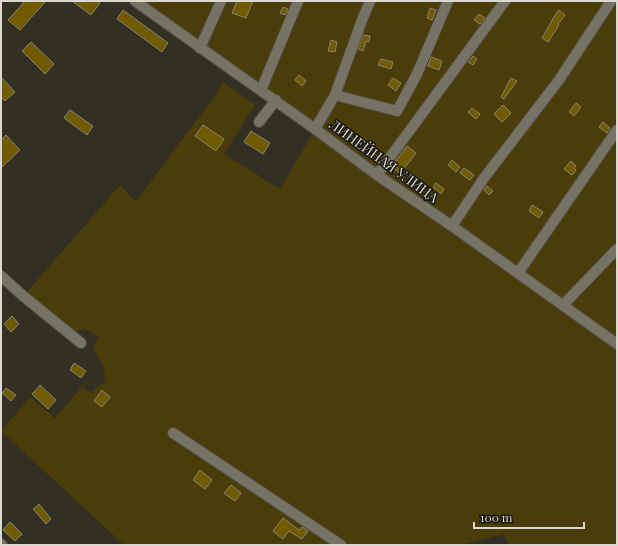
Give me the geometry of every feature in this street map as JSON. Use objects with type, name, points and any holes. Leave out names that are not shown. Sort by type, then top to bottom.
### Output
[{"type":"street","name":"ЛИНЕЙНАЯ УЛИЦА","points":[[135,1],[315,128],[377,176],[452,226],[617,344]]},
{"type":"street","points":[[200,48],[221,1]]},
{"type":"street","points":[[261,90],[298,1]]},
{"type":"street","points":[[315,128],[335,96],[370,1]]},
{"type":"street","points":[[335,96],[397,111],[416,74],[448,1]]},
{"type":"street","points":[[377,176],[505,1]]},
{"type":"street","points":[[452,226],[481,183],[559,80],[611,1]]},
{"type":"street","points":[[259,122],[276,100]]},
{"type":"street","points":[[518,273],[617,130]]},
{"type":"street","points":[[563,305],[617,249]]},
{"type":"street","points":[[1,276],[81,343]]},
{"type":"street","points":[[173,433],[341,545]]},
{"type":"shaded area","points":[[143,1],[617,1],[617,341]]},
{"type":"shaded area","points":[[223,82],[255,105],[224,154],[280,189],[312,134],[617,350],[617,545],[509,545],[504,534],[461,545],[124,545],[1,431],[30,397],[55,418],[95,371],[83,388],[91,392],[105,381],[104,367],[93,349],[98,337],[85,329],[75,332],[25,294],[120,185],[136,202],[212,101]]},
{"type":"building","points":[[25,1],[46,1],[20,30],[8,20]]},
{"type":"building","points":[[72,1],[97,1],[100,3],[91,15]]},
{"type":"building","points":[[237,1],[253,1],[246,18],[232,13]]},
{"type":"building","points":[[283,7],[288,9],[285,15],[280,13]]},
{"type":"building","points":[[430,8],[436,10],[432,20],[427,18]]},
{"type":"building","points":[[123,10],[168,43],[162,52],[117,19]]},
{"type":"building","points":[[559,10],[565,15],[548,42],[542,38]]},
{"type":"building","points":[[479,14],[485,18],[480,24],[474,20]]},
{"type":"building","points":[[363,35],[370,36],[369,42],[366,41],[363,51],[358,49]]},
{"type":"building","points":[[331,40],[337,42],[335,52],[328,51]]},
{"type":"building","points":[[31,42],[54,64],[45,74],[22,51]]},
{"type":"building","points":[[473,56],[477,59],[473,65],[468,62]]},
{"type":"building","points":[[431,57],[442,61],[439,70],[428,66]]},
{"type":"building","points":[[381,59],[393,62],[391,69],[378,65]]},
{"type":"building","points":[[299,75],[306,81],[302,86],[295,80]]},
{"type":"building","points":[[1,77],[15,92],[5,101],[1,97]]},
{"type":"building","points":[[393,78],[401,83],[396,91],[388,85]]},
{"type":"building","points":[[511,78],[517,81],[504,99],[501,97]]},
{"type":"building","points":[[576,103],[581,107],[574,116],[569,112]]},
{"type":"building","points":[[503,105],[511,113],[502,122],[494,114]]},
{"type":"building","points":[[472,108],[480,114],[476,119],[468,112]]},
{"type":"building","points":[[70,110],[93,126],[87,135],[64,118]]},
{"type":"building","points":[[603,122],[610,128],[607,133],[599,127]]},
{"type":"building","points":[[203,125],[224,139],[216,151],[195,136]]},
{"type":"building","points":[[251,131],[270,143],[263,154],[244,142]]},
{"type":"building","points":[[6,135],[20,150],[1,168],[1,140]]},
{"type":"building","points":[[407,146],[416,153],[400,174],[394,168],[397,165],[394,163]]},
{"type":"building","points":[[452,160],[460,167],[456,172],[448,165]]},
{"type":"building","points":[[571,161],[576,166],[574,168],[576,170],[572,175],[564,169]]},
{"type":"building","points":[[464,168],[474,175],[470,180],[460,173]]},
{"type":"building","points":[[436,183],[444,189],[441,194],[433,187]]},
{"type":"building","points":[[487,186],[493,191],[489,195],[484,190]]},
{"type":"building","points":[[532,205],[543,212],[539,218],[529,211]]},
{"type":"building","points":[[12,316],[19,324],[11,332],[4,324]]},
{"type":"building","points":[[74,363],[86,371],[81,378],[70,370]]},
{"type":"building","points":[[40,385],[56,400],[48,409],[32,394]]},
{"type":"building","points":[[6,388],[16,395],[11,401],[2,393]]},
{"type":"building","points":[[102,390],[110,397],[102,407],[94,401]]},
{"type":"building","points":[[200,470],[212,480],[205,489],[193,480]]},
{"type":"building","points":[[231,485],[241,493],[235,501],[224,493]]},
{"type":"building","points":[[39,504],[51,519],[46,524],[33,509]]},
{"type":"building","points":[[283,518],[299,530],[302,527],[308,531],[302,539],[289,531],[283,539],[273,531]]},
{"type":"building","points":[[10,522],[22,534],[15,541],[3,530]]}]
